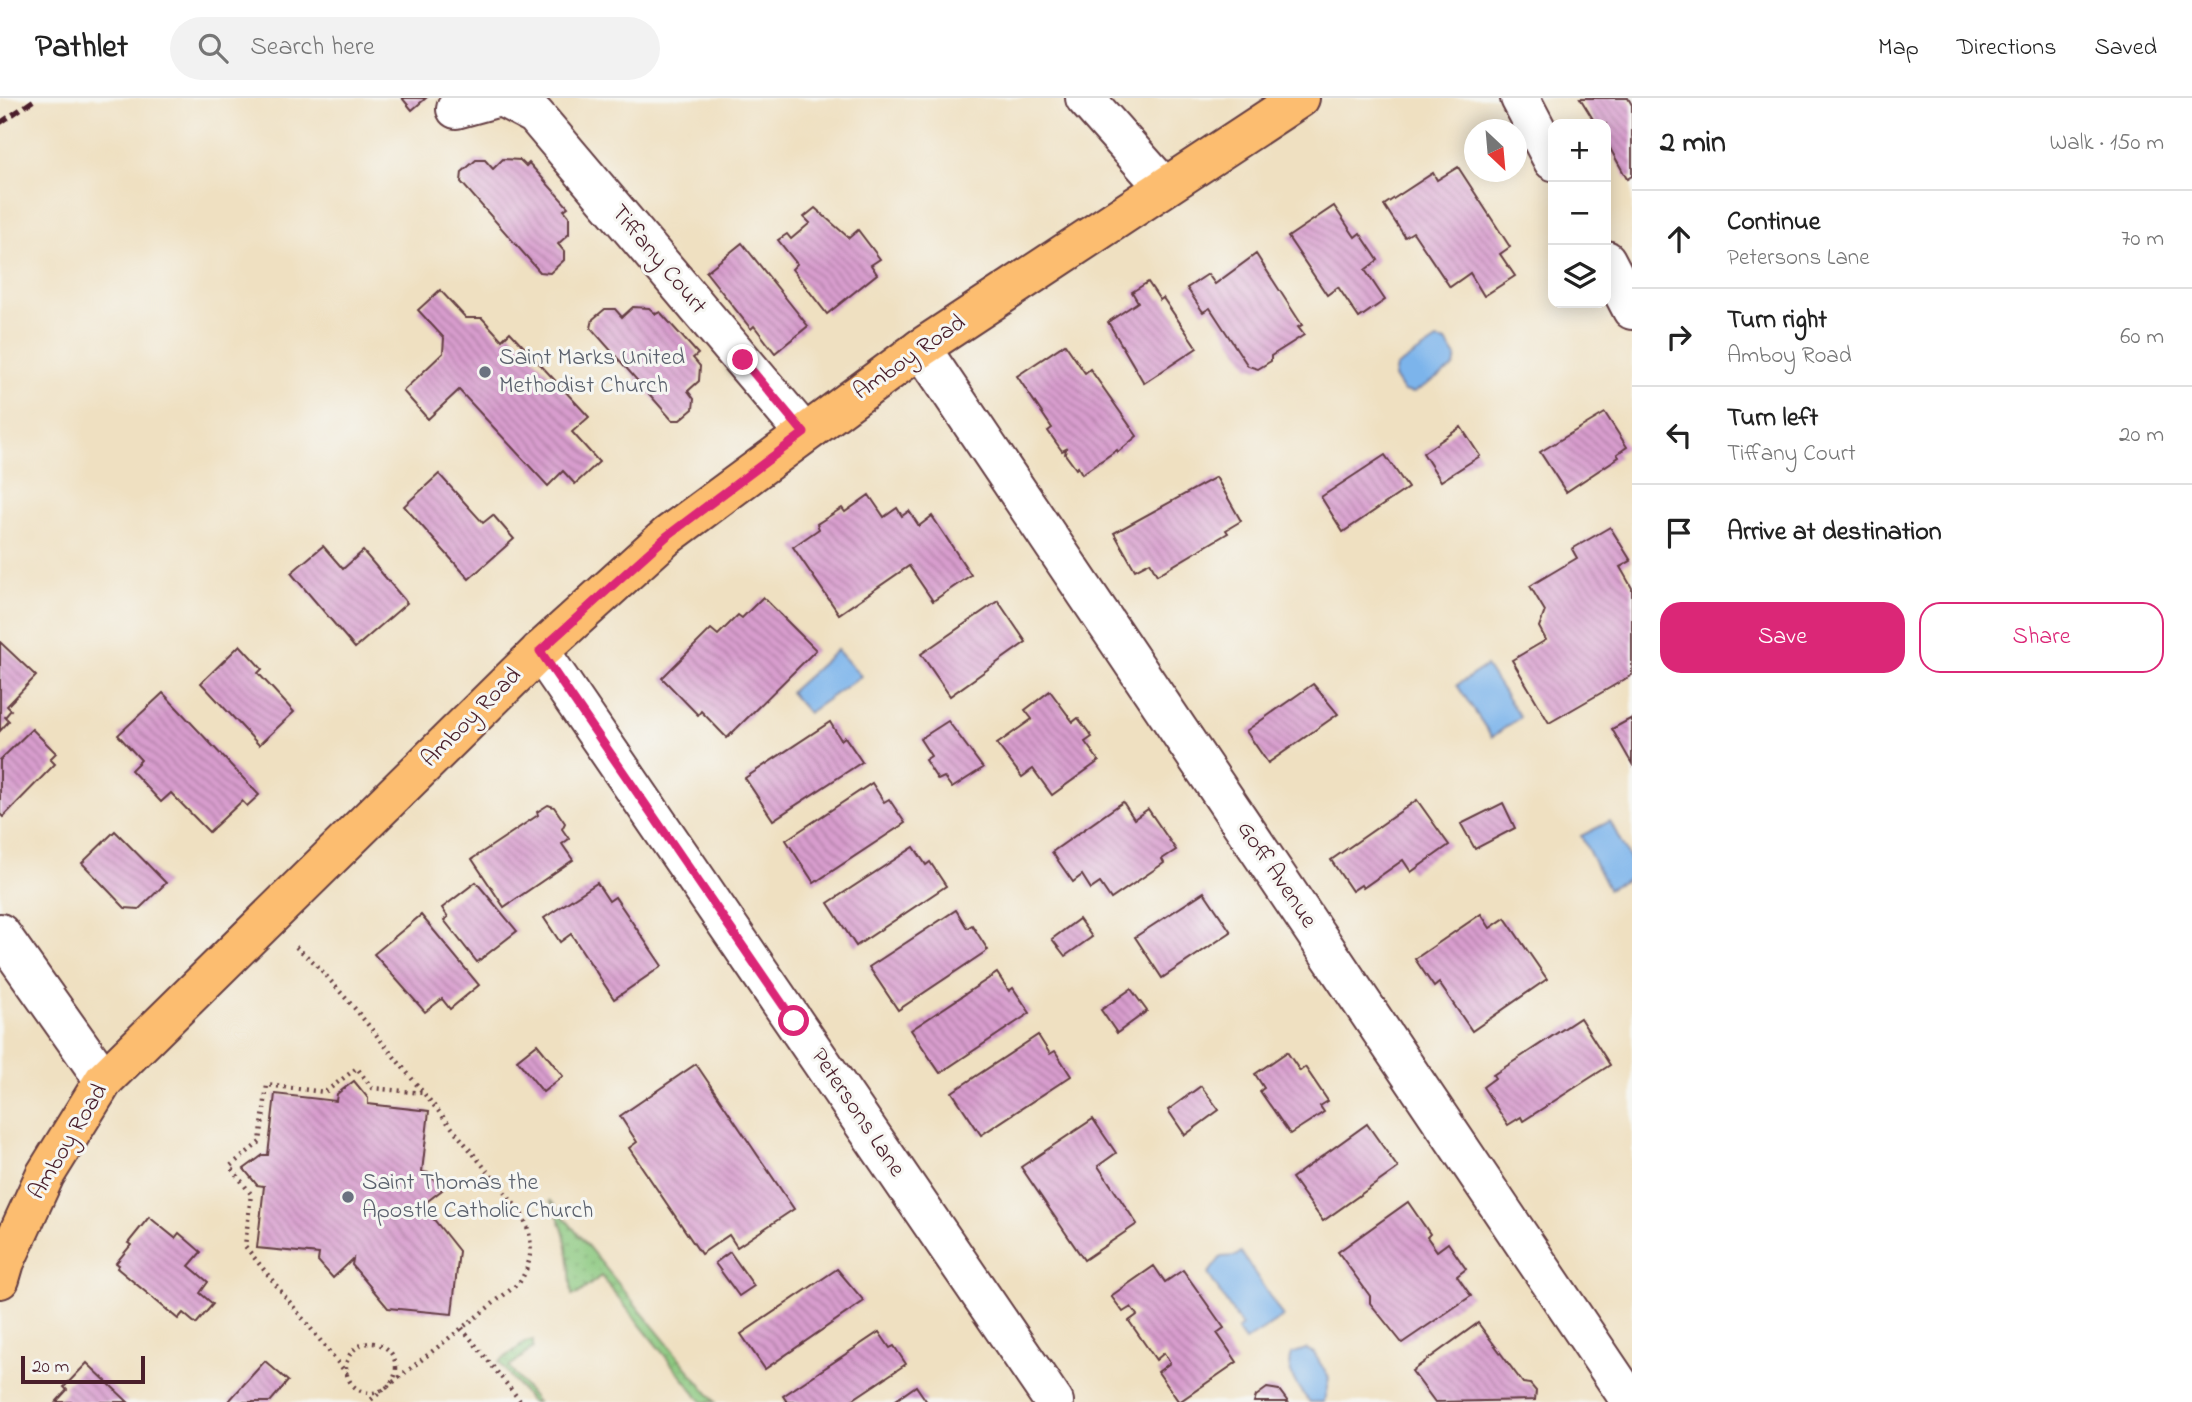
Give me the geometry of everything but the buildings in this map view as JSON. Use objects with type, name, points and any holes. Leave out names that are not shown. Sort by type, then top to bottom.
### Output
[{"type":"main road","name":"Amboy Road","points":[[0,1279],[5,1262],[45,1175],[104,1080],[540,651],[667,536],[804,433],[921,348],[1300,98]]},
{"type":"street","points":[[456,109],[496,98]]},
{"type":"street","name":"Tiffany Court","points":[[503,98],[535,115],[804,433]]},
{"type":"street","points":[[1085,98],[1164,187]]},
{"type":"street","points":[[1520,98],[1548,151]]},
{"type":"street","points":[[1611,270],[1632,310]]},
{"type":"street","name":"Goff Avenue","points":[[921,348],[1631,1402]]},
{"type":"street","name":"Petersons Lane","points":[[540,651],[1054,1402]]},
{"type":"street","points":[[0,933],[104,1080]]},
{"type":"path","points":[[293,944],[316,964],[424,1093],[519,1210],[531,1237],[527,1272],[519,1283],[368,1402]]},
{"type":"path","points":[[346,1374],[348,1357],[353,1350],[368,1343],[390,1351],[396,1367],[385,1388],[377,1392],[361,1391],[346,1374],[245,1246],[251,1194],[230,1166],[260,1142],[267,1085],[325,1092],[356,1068],[372,1088],[424,1093]]},
{"type":"path","points":[[462,1328],[521,1402]]},
{"type":"green space","points":[[550,1200],[715,1402],[702,1402],[601,1276],[578,1294],[572,1295],[565,1236]]},
{"type":"green space","points":[[533,1340],[533,1348],[509,1367],[537,1402],[531,1402],[499,1362],[526,1342]]},
{"type":"water","points":[[1437,340],[1446,342],[1456,357],[1454,367],[1413,393],[1403,391],[1394,377],[1396,367]]},
{"type":"water","points":[[837,650],[861,676],[808,713],[790,692]]},
{"type":"water","points":[[1486,666],[1520,717],[1492,737],[1457,685]]},
{"type":"water","points":[[1610,821],[1632,863],[1632,877],[1608,889],[1581,836]]},
{"type":"water","points":[[1241,1252],[1283,1317],[1245,1341],[1237,1330],[1242,1326],[1208,1274],[1221,1257],[1236,1256]]},
{"type":"water","points":[[1306,1349],[1314,1353],[1329,1378],[1324,1402],[1310,1402],[1291,1373],[1291,1354]]},
{"type":"railway","points":[[0,123],[37,98]]},
{"type":"place","name":"Saint Marks United Methodist Church","points":[[485,372]]},
{"type":"place","name":"Saint Thomas the Apostle Catholic Church","points":[[348,1197]]},
{"type":"route","points":[[743,360],[804,433],[667,536],[540,651],[794,1021]]}]
